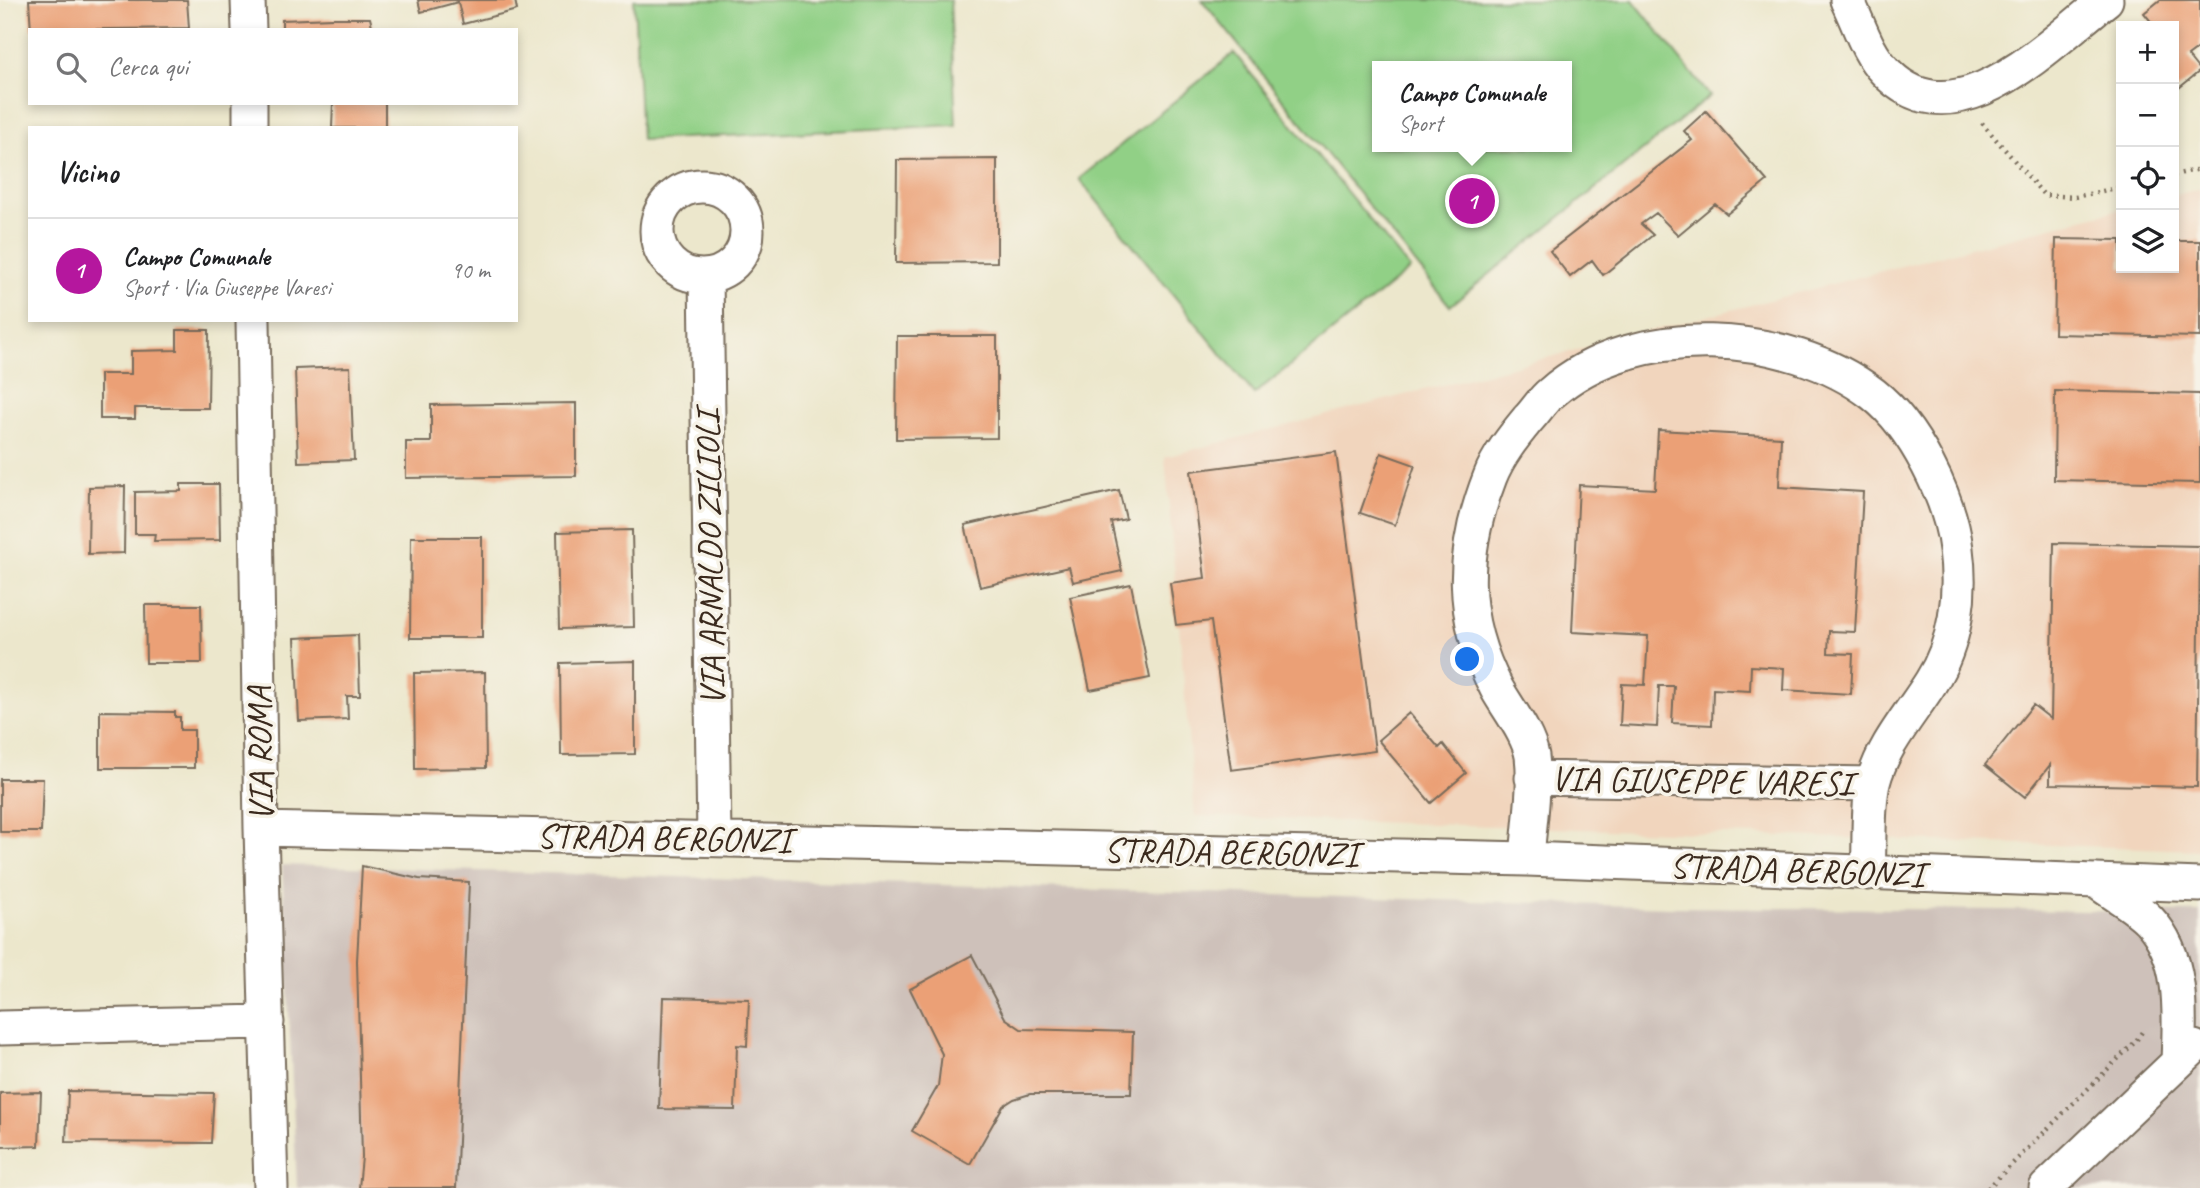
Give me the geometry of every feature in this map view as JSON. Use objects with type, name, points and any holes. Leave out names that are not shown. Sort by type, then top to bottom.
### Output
[{"type":"street","points":[[248,0],[249,28]]},
{"type":"street","points":[[1847,0],[1870,52],[1885,72],[1902,86],[1921,95],[1941,98],[1983,91],[2106,0]]},
{"type":"street","points":[[250,105],[250,126]]},
{"type":"street","name":"VIA ARNALDO ZILIOLI","points":[[706,276],[714,839]]},
{"type":"street","name":"VIA ROMA","points":[[253,322],[261,829],[271,1188]]},
{"type":"street","name":"VIA GIUSEPPE VARESI","points":[[1528,859],[1532,754],[1479,651],[1468,607],[1467,571],[1477,518],[1491,473],[1516,434],[1551,393],[1589,369],[1625,354],[1664,344],[1703,341],[1760,345],[1846,376],[1875,396],[1895,418],[1923,456],[1943,499],[1956,546],[1959,596],[1950,642],[1934,678],[1883,758],[1873,784],[1868,873]]},
{"type":"street","name":"VIA GIUSEPPE VARESI","points":[[1532,778],[1873,784]]},
{"type":"street","name":"STRADA BERGONZI","points":[[261,829],[1528,859],[2200,885]]},
{"type":"street","points":[[2046,1188],[2189,1051],[2171,957],[2150,921],[2096,881]]},
{"type":"street","points":[[0,1028],[267,1022]]},
{"type":"path","points":[[2179,174],[2200,169]]},
{"type":"path","points":[[1988,1188],[2136,1041],[2146,1026]]},
{"type":"shaded area","points":[[2200,189],[2200,850],[1195,816],[1165,457],[2116,210],[2116,273],[2179,273],[2179,194]]},
{"type":"shaded area","points":[[282,865],[1670,907],[2200,912],[2200,1188],[297,1188]]},
{"type":"green space","points":[[634,0],[950,0],[956,125],[641,140]]},
{"type":"green space","points":[[1202,0],[1633,0],[1710,96],[1450,306]]},
{"type":"green space","points":[[1234,53],[1410,269],[1254,394],[1079,179]]},
{"type":"building","points":[[29,0],[187,0],[189,28],[31,28]]},
{"type":"building","points":[[418,0],[515,0],[517,10],[463,24],[458,2],[421,12]]},
{"type":"building","points":[[2160,0],[2200,0],[2200,47],[2188,56],[2200,71],[2179,88],[2179,21],[2151,21],[2144,13]]},
{"type":"building","points":[[370,18],[372,28],[282,28],[282,20]]},
{"type":"building","points":[[333,105],[385,105],[385,126],[332,126]]},
{"type":"building","points":[[1706,111],[1767,181],[1727,214],[1715,204],[1678,235],[1656,213],[1641,224],[1653,235],[1603,275],[1592,260],[1570,277],[1550,251],[1692,140],[1684,131]]},
{"type":"building","points":[[997,159],[997,262],[896,263],[897,160]]},
{"type":"building","points":[[2056,239],[2116,240],[2116,273],[2179,273],[2179,241],[2200,241],[2200,337],[2054,334]]},
{"type":"building","points":[[177,330],[209,330],[208,408],[135,408],[135,419],[100,419],[100,374],[131,374],[131,351],[177,350]]},
{"type":"building","points":[[897,336],[997,336],[997,438],[896,439]]},
{"type":"building","points":[[350,367],[354,460],[298,462],[295,369]]},
{"type":"building","points":[[2055,391],[2200,394],[2200,483],[2054,480]]},
{"type":"building","points":[[576,403],[576,476],[406,478],[406,442],[431,442],[431,405]]},
{"type":"building","points":[[1658,430],[1781,437],[1779,487],[1863,492],[1855,632],[1829,631],[1828,653],[1853,654],[1851,694],[1783,690],[1784,668],[1751,666],[1750,691],[1713,689],[1712,725],[1672,723],[1674,686],[1659,686],[1657,727],[1620,725],[1622,684],[1645,685],[1648,636],[1572,632],[1579,485],[1655,489]]},
{"type":"building","points":[[1336,452],[1375,751],[1231,770],[1211,621],[1176,625],[1170,583],[1205,578],[1191,471]]},
{"type":"building","points":[[1381,453],[1415,465],[1395,525],[1360,513]]},
{"type":"building","points":[[181,484],[219,484],[220,540],[154,541],[155,534],[135,534],[135,492],[181,491]]},
{"type":"building","points":[[125,486],[124,553],[88,554],[89,487]]},
{"type":"building","points":[[1119,490],[1126,519],[1111,522],[1122,571],[1073,582],[1069,567],[980,587],[965,525]]},
{"type":"building","points":[[632,530],[634,627],[559,629],[557,532]]},
{"type":"building","points":[[411,537],[482,537],[482,638],[410,638]]},
{"type":"building","points":[[2054,543],[2200,546],[2197,787],[2050,784],[2050,765],[2025,797],[1985,765],[2033,705],[2051,719]]},
{"type":"building","points":[[1131,584],[1150,678],[1090,690],[1070,597]]},
{"type":"building","points":[[145,605],[201,605],[202,663],[146,663]]},
{"type":"building","points":[[358,635],[360,696],[347,696],[348,719],[299,721],[295,638]]},
{"type":"building","points":[[635,661],[635,754],[561,755],[560,663]]},
{"type":"building","points":[[485,672],[486,768],[415,769],[414,673]]},
{"type":"building","points":[[100,711],[175,712],[175,717],[180,717],[180,730],[194,730],[194,768],[100,768]]},
{"type":"building","points":[[1409,713],[1439,748],[1443,744],[1466,773],[1431,803],[1378,740]]},
{"type":"building","points":[[0,779],[43,779],[41,832],[0,832]]},
{"type":"building","points":[[362,866],[419,879],[469,882],[456,1188],[359,1188],[362,1157],[357,961]]},
{"type":"building","points":[[972,955],[1005,1018],[1021,1029],[1133,1032],[1131,1094],[1030,1094],[1014,1099],[1003,1106],[970,1164],[912,1131],[938,1086],[942,1054],[910,989]]},
{"type":"building","points":[[663,997],[749,999],[747,1046],[737,1045],[735,1110],[659,1109]]},
{"type":"building","points":[[68,1091],[214,1093],[211,1143],[66,1142]]},
{"type":"building","points":[[41,1092],[39,1146],[0,1147],[0,1093]]},
{"type":"place","name":"Campo Comunale","points":[[1472,201]]}]
